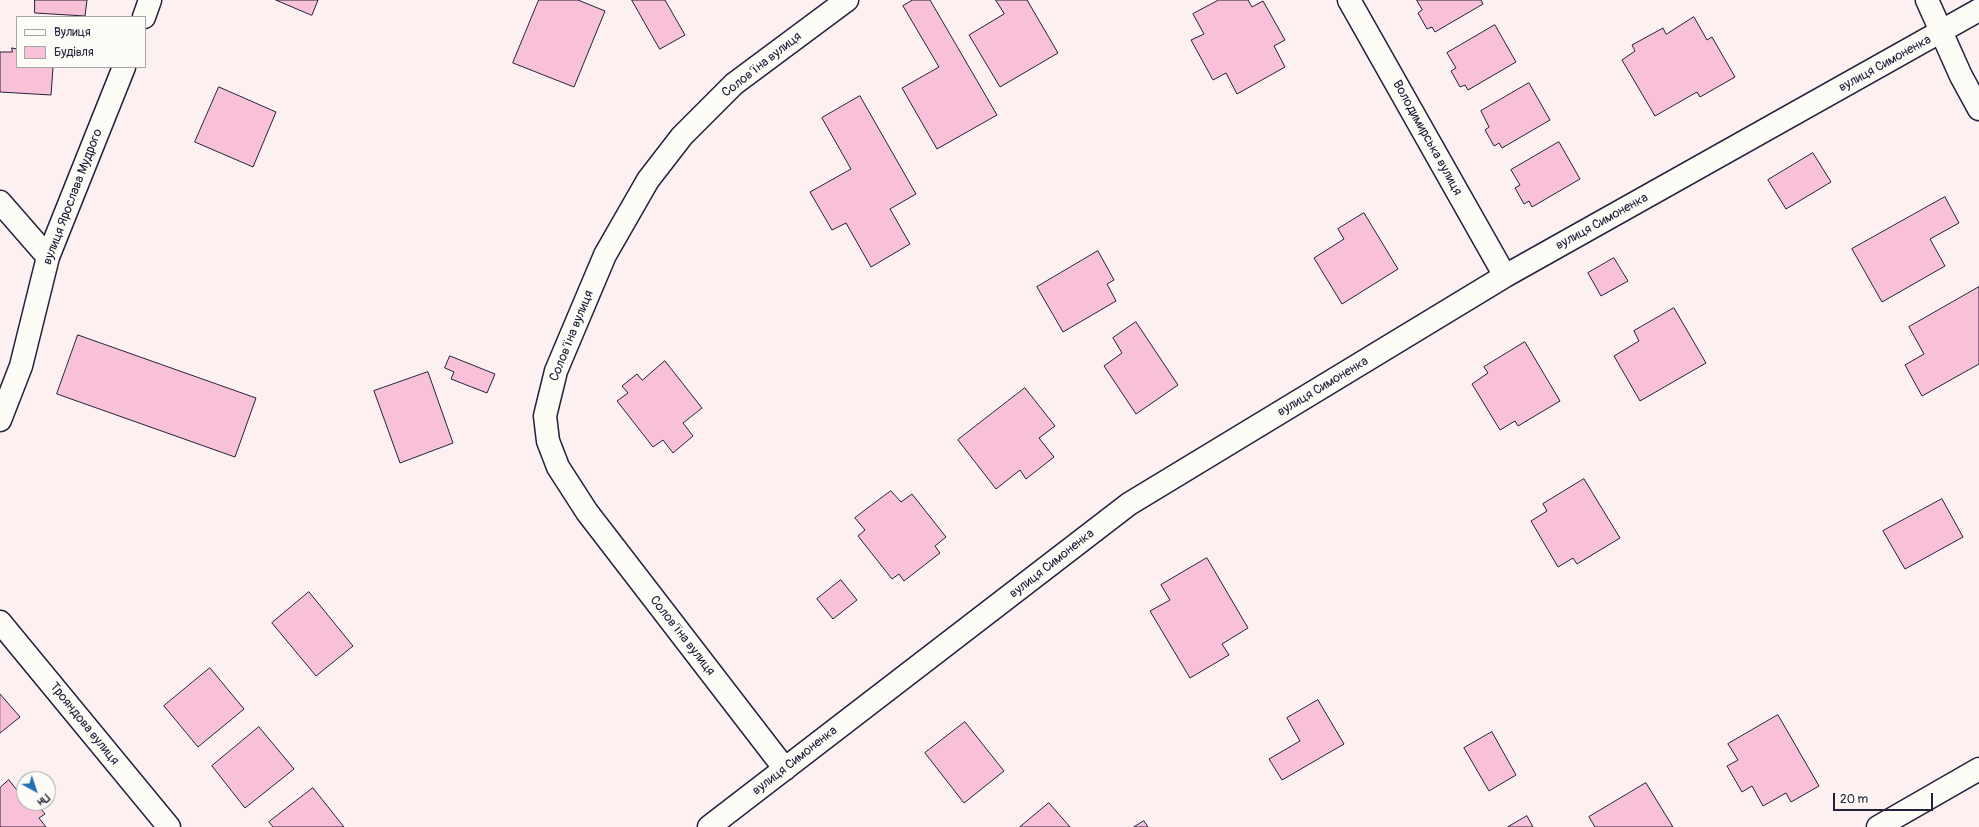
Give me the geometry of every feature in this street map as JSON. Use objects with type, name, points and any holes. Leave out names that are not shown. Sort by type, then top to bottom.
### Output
[{"type":"street","points":[[144,16],[150,0]]},
{"type":"street","name":"Соловʼїна вулиця","points":[[785,769],[587,512],[558,467],[548,441],[545,416],[556,371],[605,255],[648,180],[682,136],[734,84],[848,0]]},
{"type":"street","name":"Володимирська вулиця","points":[[1349,0],[1505,276]]},
{"type":"street","points":[[1927,0],[1961,76],[1979,109]]},
{"type":"street","name":"вулиця Симоненка","points":[[709,827],[1129,504],[1505,276],[1979,10]]},
{"type":"street","name":"вулиця Ярослава Мудрого","points":[[0,420],[22,366],[48,257],[124,68]]},
{"type":"street","points":[[0,202],[48,257]]},
{"type":"street","name":"Трояндова вулиця","points":[[0,622],[168,827]]},
{"type":"street","points":[[1878,827],[1979,769]]},
{"type":"building","points":[[35,0],[87,0],[85,16],[35,13]]},
{"type":"building","points":[[276,0],[318,0],[312,15]]},
{"type":"building","points":[[539,0],[578,0],[605,11],[574,87],[513,63]]},
{"type":"building","points":[[632,0],[665,0],[685,35],[660,49]]},
{"type":"building","points":[[913,0],[930,0],[997,115],[937,149],[902,88],[939,67],[903,6]]},
{"type":"building","points":[[996,0],[1027,0],[1058,53],[1000,87],[969,35],[1004,14]]},
{"type":"building","points":[[1219,0],[1248,0],[1252,7],[1263,1],[1285,40],[1274,46],[1285,67],[1237,94],[1226,73],[1213,80],[1191,40],[1204,34],[1193,14]]},
{"type":"building","points":[[1417,0],[1481,0],[1483,4],[1435,32],[1432,27],[1427,29],[1418,13],[1422,10]]},
{"type":"building","points":[[1694,17],[1707,40],[1712,37],[1735,77],[1700,97],[1697,92],[1655,116],[1622,60],[1635,51],[1632,45],[1663,28],[1666,34]]},
{"type":"building","points":[[1495,25],[1516,62],[1468,90],[1465,85],[1460,87],[1451,71],[1456,68],[1447,53]]},
{"type":"building","points":[[12,48],[16,49],[16,68],[53,68],[51,95],[0,92],[0,52],[12,52]]},
{"type":"building","points":[[1529,83],[1550,120],[1502,148],[1499,143],[1494,146],[1485,130],[1489,127],[1481,111]]},
{"type":"building","points":[[219,87],[276,112],[253,167],[195,142]]},
{"type":"building","points":[[860,96],[916,194],[890,209],[910,244],[871,267],[846,223],[832,230],[810,192],[851,169],[822,118]]},
{"type":"building","points":[[1559,142],[1580,179],[1532,207],[1529,201],[1524,204],[1515,188],[1520,185],[1511,170]]},
{"type":"building","points":[[1813,153],[1831,182],[1786,209],[1768,180]]},
{"type":"building","points":[[1945,197],[1959,223],[1930,239],[1945,266],[1882,302],[1852,249]]},
{"type":"building","points":[[1364,213],[1398,269],[1342,304],[1314,258],[1344,239],[1338,229]]},
{"type":"building","points":[[1098,251],[1114,280],[1107,284],[1116,301],[1063,332],[1037,287]]},
{"type":"building","points":[[1614,258],[1628,281],[1601,296],[1588,273]]},
{"type":"building","points":[[1979,287],[1979,364],[1922,396],[1905,365],[1924,354],[1909,327]]},
{"type":"building","points":[[1674,308],[1706,363],[1640,401],[1614,356],[1639,341],[1634,331]]},
{"type":"building","points":[[1136,322],[1178,385],[1136,414],[1104,366],[1122,353],[1113,338]]},
{"type":"building","points":[[78,335],[256,398],[235,457],[57,394]]},
{"type":"building","points":[[1525,342],[1560,401],[1518,426],[1515,421],[1500,430],[1472,384],[1488,373],[1484,367]]},
{"type":"building","points":[[450,356],[495,374],[487,393],[451,379],[454,372],[445,368]]},
{"type":"building","points":[[665,361],[702,408],[683,423],[693,436],[673,453],[663,440],[653,447],[617,401],[628,393],[622,386],[637,374],[642,380]]},
{"type":"building","points":[[428,372],[453,443],[400,463],[374,391]]},
{"type":"building","points":[[1025,388],[1055,426],[1039,438],[1054,457],[1026,479],[1020,470],[996,489],[958,440]]},
{"type":"building","points":[[1584,479],[1620,538],[1577,564],[1573,558],[1558,567],[1531,521],[1547,511],[1543,504]]},
{"type":"building","points":[[891,491],[901,502],[912,494],[946,537],[935,546],[940,553],[904,581],[899,574],[892,579],[858,536],[865,530],[855,518]]},
{"type":"building","points":[[1942,499],[1963,537],[1905,569],[1883,531]]},
{"type":"building","points":[[1207,558],[1248,628],[1222,644],[1229,655],[1190,678],[1150,611],[1170,600],[1161,585]]},
{"type":"building","points":[[841,580],[857,600],[833,619],[817,599]]},
{"type":"building","points":[[309,592],[353,646],[316,676],[272,623]]},
{"type":"building","points":[[210,668],[244,709],[198,747],[164,706]]},
{"type":"building","points":[[0,694],[20,717],[0,733]]},
{"type":"building","points":[[1318,700],[1344,744],[1282,780],[1269,759],[1300,741],[1287,718]]},
{"type":"building","points":[[1778,715],[1819,786],[1791,802],[1786,793],[1763,806],[1752,786],[1742,792],[1727,766],[1738,760],[1728,744]]},
{"type":"building","points":[[965,722],[1004,771],[964,803],[925,753]]},
{"type":"building","points":[[259,727],[294,769],[245,808],[212,766]]},
{"type":"building","points":[[1492,732],[1516,775],[1489,791],[1464,748]]},
{"type":"building","points":[[9,780],[16,789],[16,811],[43,811],[45,814],[39,818],[46,827],[0,827],[0,788]]},
{"type":"building","points":[[1646,783],[1673,827],[1595,827],[1589,817]]},
{"type":"building","points":[[313,788],[344,827],[273,827],[269,822]]},
{"type":"building","points":[[1049,803],[1070,827],[1020,827]]},
{"type":"building","points":[[1527,816],[1533,827],[1508,827]]},
{"type":"building","points":[[1144,821],[1148,827],[1134,827]]}]
